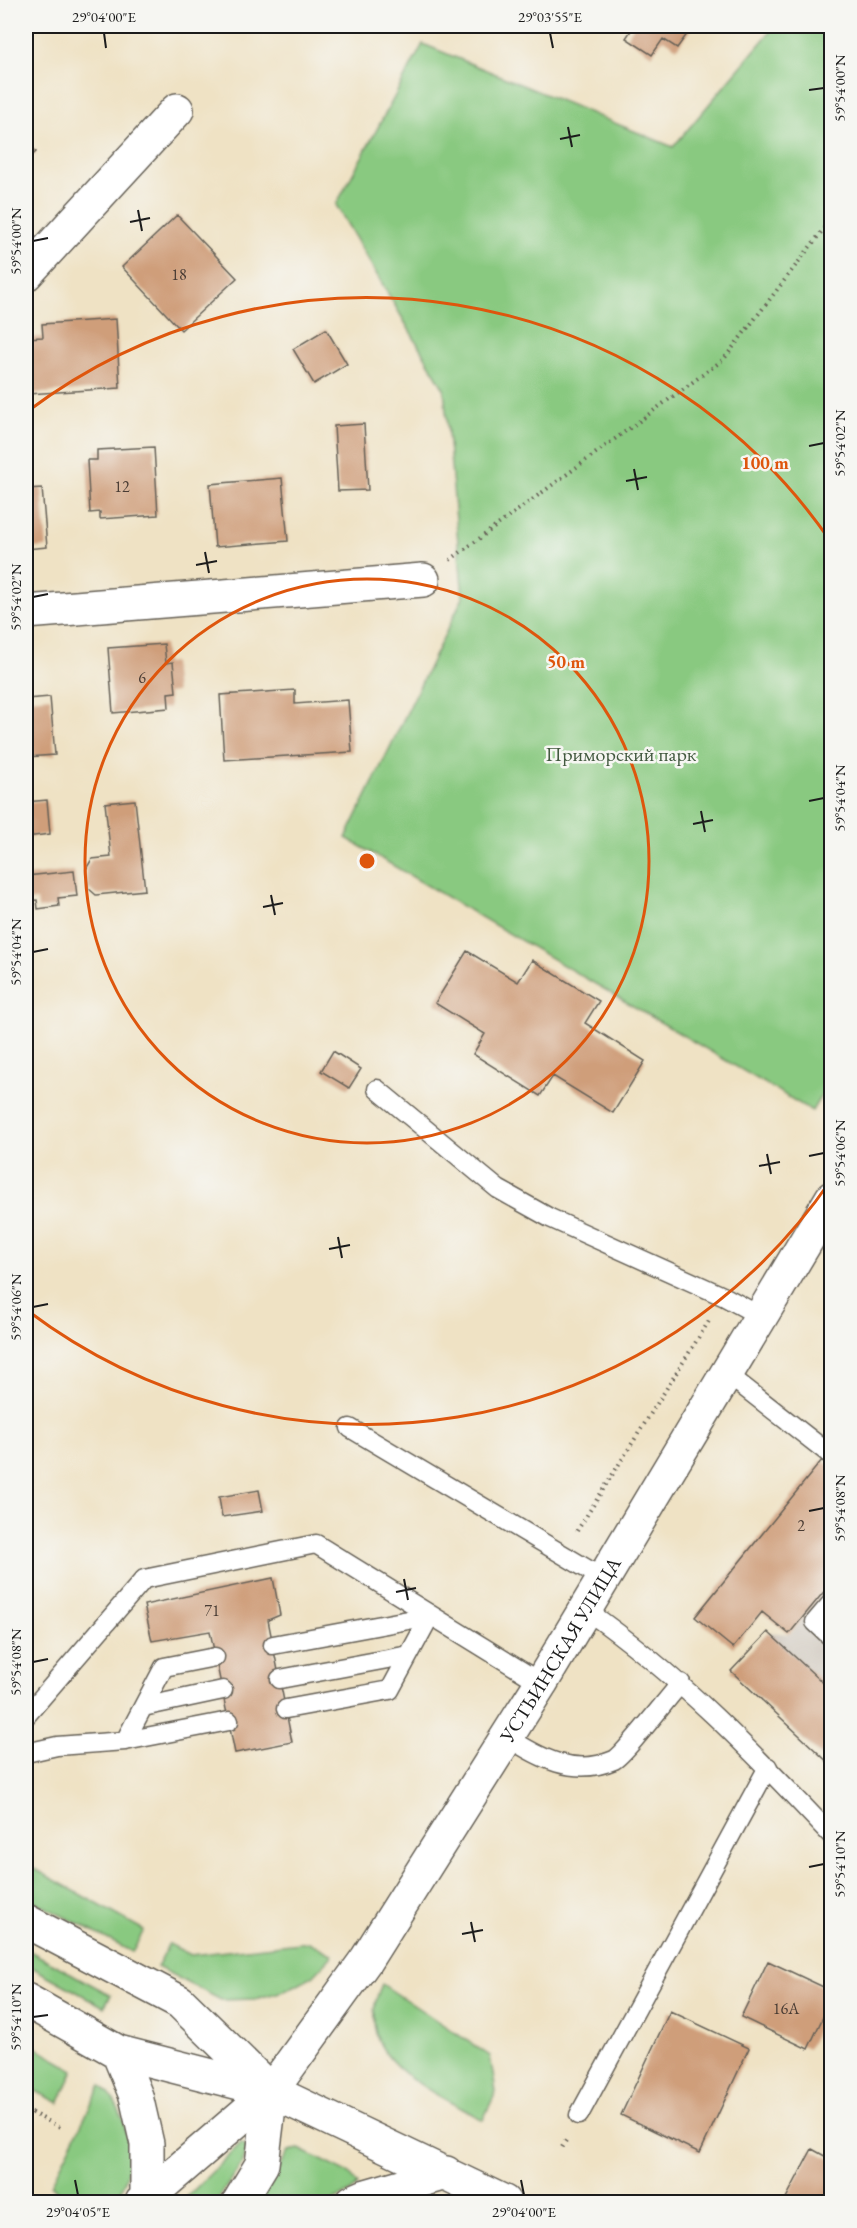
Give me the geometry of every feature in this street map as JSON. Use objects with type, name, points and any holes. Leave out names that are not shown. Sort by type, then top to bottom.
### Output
[{"type":"street","points":[[26,274],[177,110]]},
{"type":"street","points":[[26,612],[423,580]]},
{"type":"street","name":"УСТЬИНСКАЯ УЛИЦА","points":[[145,2200],[271,2091],[366,1960],[586,1610],[831,1198]]},
{"type":"street","points":[[26,1921],[180,2002],[271,2091]]},
{"type":"street","points":[[26,2000],[118,2052],[271,2091],[504,2202]]},
{"type":"street","points":[[118,2052],[136,2096],[147,2144],[145,2200]]},
{"type":"street","points":[[239,2202],[262,2164],[271,2091]]},
{"type":"street","points":[[352,2202],[446,2173]]},
{"type":"lane","points":[[377,1089],[498,1189],[550,1218],[725,1297],[760,1316]]},
{"type":"lane","points":[[726,1373],[831,1456]]},
{"type":"lane","points":[[350,1428],[604,1579]]},
{"type":"lane","points":[[26,1716],[144,1578],[316,1544],[500,1660],[541,1683]]},
{"type":"lane","points":[[831,1602],[815,1622],[831,1638]]},
{"type":"lane","points":[[586,1610],[681,1683],[768,1767],[831,1836]]},
{"type":"lane","points":[[273,1646],[430,1616]]},
{"type":"lane","points":[[286,1709],[390,1690],[430,1616]]},
{"type":"lane","points":[[280,1679],[409,1655]]},
{"type":"lane","points":[[125,1742],[164,1666],[215,1657]]},
{"type":"lane","points":[[506,1736],[533,1754],[577,1769],[616,1759],[681,1683]]},
{"type":"lane","points":[[143,1707],[223,1690]]},
{"type":"lane","points":[[26,1753],[57,1746],[125,1742],[229,1720]]},
{"type":"lane","points":[[579,2115],[768,1767]]},
{"type":"path","points":[[423,580],[724,359],[823,230],[831,214]]},
{"type":"path","points":[[562,1554],[725,1297]]},
{"type":"path","points":[[26,2110],[60,2127]]},
{"type":"shaded area","points":[[831,1582],[831,1766],[731,1671],[768,1632],[790,1634]]},
{"type":"green space","name":"Приморский парк","points":[[775,26],[832,26],[832,1077],[812,1111],[346,838],[463,597],[444,389],[336,205],[423,44],[673,147]]},
{"type":"green space","points":[[26,1864],[144,1930],[132,1952],[26,1897]]},
{"type":"green space","points":[[309,1942],[333,1955],[313,1976],[287,1990],[255,1999],[221,2000],[157,1967],[169,1944],[191,1955]]},
{"type":"green space","points":[[26,1949],[111,1995],[104,2007],[26,1964]]},
{"type":"green space","points":[[382,1984],[490,2056],[496,2092],[483,2120],[419,2083],[385,2052],[376,2032],[374,2010]]},
{"type":"green space","points":[[26,2042],[74,2070],[59,2103],[26,2086]]},
{"type":"green space","points":[[101,2085],[116,2103],[127,2136],[128,2160],[124,2184],[115,2202],[69,2202],[51,2185]]},
{"type":"green space","points":[[241,2143],[247,2147],[241,2165],[216,2202],[182,2202]]},
{"type":"green space","points":[[299,2149],[350,2174],[358,2185],[336,2199],[324,2202],[297,2204],[257,2202],[289,2151]]},
{"type":"building","points":[[634,26],[693,26],[677,48],[663,39],[652,55],[626,38]]},
{"type":"building","points":[[26,140],[36,152],[26,161]]},
{"type":"building","points":[[177,215],[237,278],[181,330],[122,267]]},
{"type":"building","points":[[116,319],[120,388],[28,394],[26,338],[43,337],[42,324]]},
{"type":"building","points":[[326,329],[347,364],[314,384],[293,349]]},
{"type":"building","points":[[364,424],[368,490],[338,491],[334,426]]},
{"type":"building","points":[[154,447],[158,515],[100,519],[100,512],[90,513],[87,460],[97,460],[97,450]]},
{"type":"building","points":[[282,478],[288,541],[215,547],[210,484]]},
{"type":"building","points":[[42,488],[47,547],[26,549],[26,489]]},
{"type":"building","points":[[164,644],[166,663],[173,662],[176,692],[168,693],[169,708],[113,713],[108,648]]},
{"type":"building","points":[[295,690],[295,704],[348,700],[352,752],[224,760],[220,695]]},
{"type":"building","points":[[50,697],[55,755],[26,757],[26,699]]},
{"type":"building","points":[[47,800],[50,834],[26,837],[26,802]]},
{"type":"building","points":[[135,800],[145,890],[96,895],[88,888],[86,869],[92,859],[111,857],[105,803]]},
{"type":"building","points":[[74,871],[77,896],[58,898],[59,906],[38,909],[37,900],[26,901],[26,876]]},
{"type":"building","points":[[467,951],[518,982],[532,960],[599,1001],[585,1023],[645,1061],[613,1113],[553,1076],[540,1096],[473,1054],[485,1034],[435,1003]]},
{"type":"building","points":[[333,1051],[361,1069],[349,1088],[321,1071]]},
{"type":"building","points":[[822,1460],[832,1468],[832,1582],[789,1634],[762,1612],[733,1648],[695,1617]]},
{"type":"building","points":[[259,1490],[263,1511],[222,1517],[219,1497]]},
{"type":"building","points":[[273,1578],[280,1615],[268,1620],[292,1742],[235,1753],[210,1631],[152,1641],[144,1605]]},
{"type":"building","points":[[768,1632],[832,1691],[832,1766],[731,1671]]},
{"type":"building","points":[[768,1961],[832,1991],[832,1998],[808,2049],[741,2017]]},
{"type":"building","points":[[670,2011],[749,2048],[700,2153],[621,2115]]},
{"type":"building","points":[[812,2149],[832,2160],[832,2202],[784,2202]]}]
